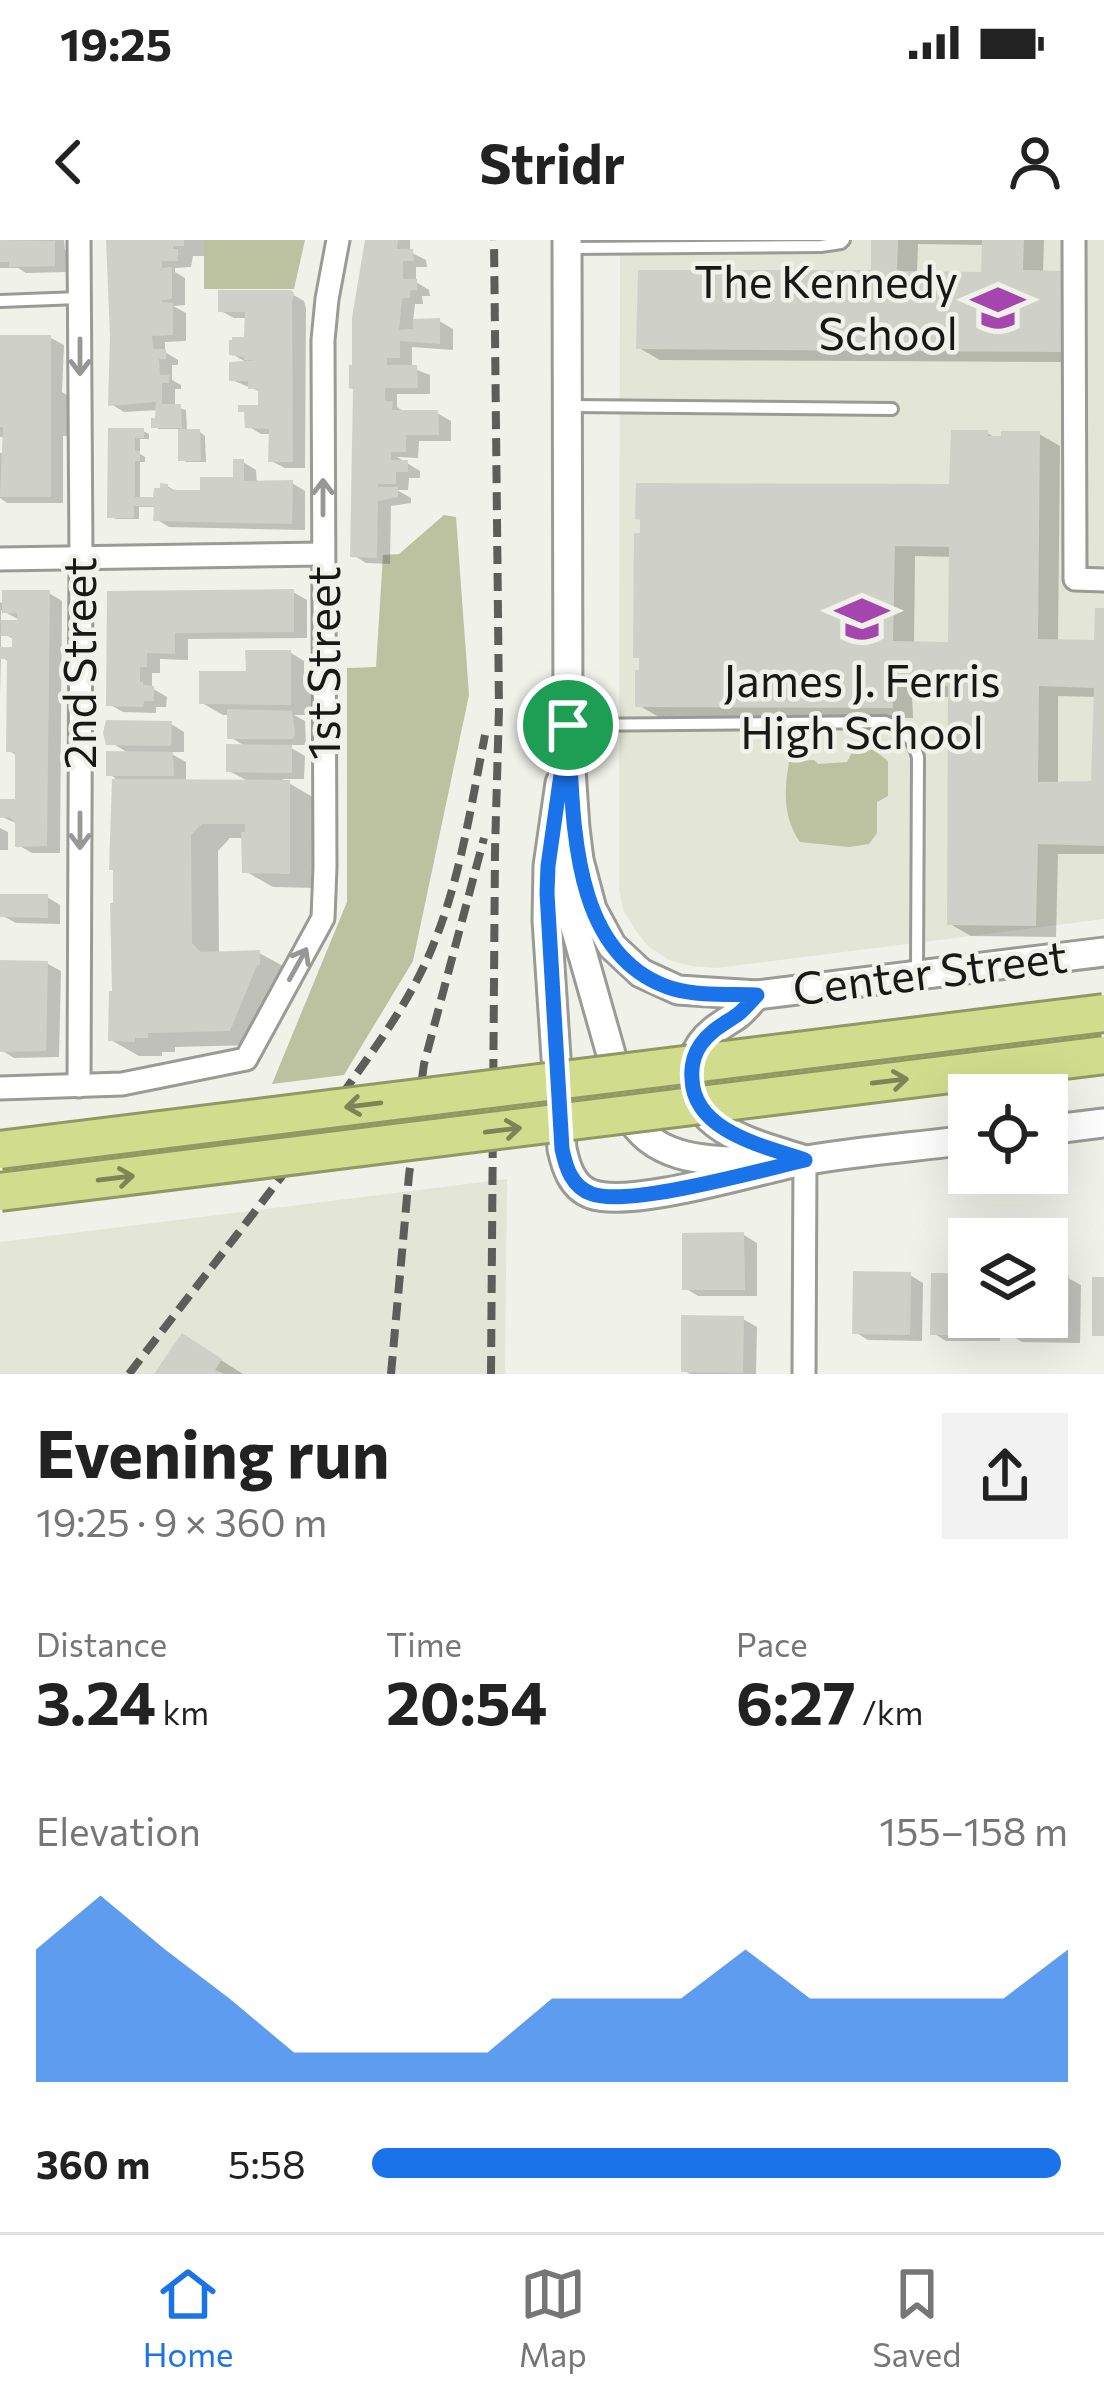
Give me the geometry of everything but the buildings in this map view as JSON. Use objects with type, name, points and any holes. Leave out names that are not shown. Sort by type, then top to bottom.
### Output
[{"type":"highway","points":[[0,1150],[1104,1013]]},
{"type":"highway","points":[[0,1192],[1104,1055]]},
{"type":"main road","points":[[567,244],[568,725],[548,866],[547,920],[565,1161],[574,1181],[589,1193],[635,1195],[805,1160],[948,1143]]},
{"type":"main road","name":"Center Street","points":[[568,725],[579,860],[592,909],[612,946],[640,973],[678,990],[757,995],[1104,952]]},
{"type":"main road","points":[[560,782],[569,906],[635,1126],[666,1150],[699,1159],[805,1160]]},
{"type":"main road","points":[[757,995],[702,1042],[694,1056],[695,1097],[718,1125],[805,1160]]},
{"type":"main road","points":[[1068,1127],[1104,1123]]},
{"type":"street","name":"2nd Street","points":[[79,240],[79,1086]]},
{"type":"street","name":"1st Street","points":[[79,1086],[122,1084],[246,1059],[322,919],[323,340],[338,240]]},
{"type":"street","points":[[1074,240],[1076,579],[1104,580]]},
{"type":"street","points":[[0,559],[322,554]]},
{"type":"street","points":[[0,1088],[79,1086]]},
{"type":"street","points":[[804,1374],[805,1160]]},
{"type":"lane","points":[[567,244],[821,246],[844,240]]},
{"type":"lane","points":[[0,301],[79,298]]},
{"type":"lane","points":[[567,406],[892,409]]},
{"type":"lane","points":[[568,725],[885,722],[902,728],[913,740],[918,758],[917,975]]},
{"type":"shaded area","name":"James J. Ferris High School","points":[[620,240],[1104,240],[1104,919],[717,968],[669,960],[636,931],[623,910],[619,888]]},
{"type":"shaded area","points":[[507,1179],[505,1374],[0,1374],[0,1242]]},
{"type":"green space","points":[[204,240],[305,240],[294,289],[204,289]]},
{"type":"green space","points":[[444,515],[456,517],[469,695],[413,961],[344,1075],[272,1084],[347,902],[347,668],[376,667],[383,555],[399,554]]},
{"type":"green space","points":[[853,750],[874,750],[888,761],[888,796],[877,802],[877,833],[869,844],[849,847],[800,842],[786,804],[789,762],[847,762]]},
{"type":"railway","points":[[491,1374],[499,708],[494,240]]},
{"type":"railway","points":[[129,1374],[315,1131],[413,987],[450,896],[485,735]]},
{"type":"railway","points":[[391,1374],[424,1064],[484,838]]},
{"type":"place","name":"The Kennedy School","points":[[998,308]]},
{"type":"place","name":"James J. Ferris High School","points":[[862,619]]},
{"type":"route","points":[[568,725],[579,860],[601,929],[625,961],[658,982],[678,990],[757,995],[702,1042],[694,1056],[695,1097],[718,1125],[805,1160],[683,1188],[617,1196],[589,1193],[569,1172],[562,1149],[547,920],[548,866],[568,725]]}]
